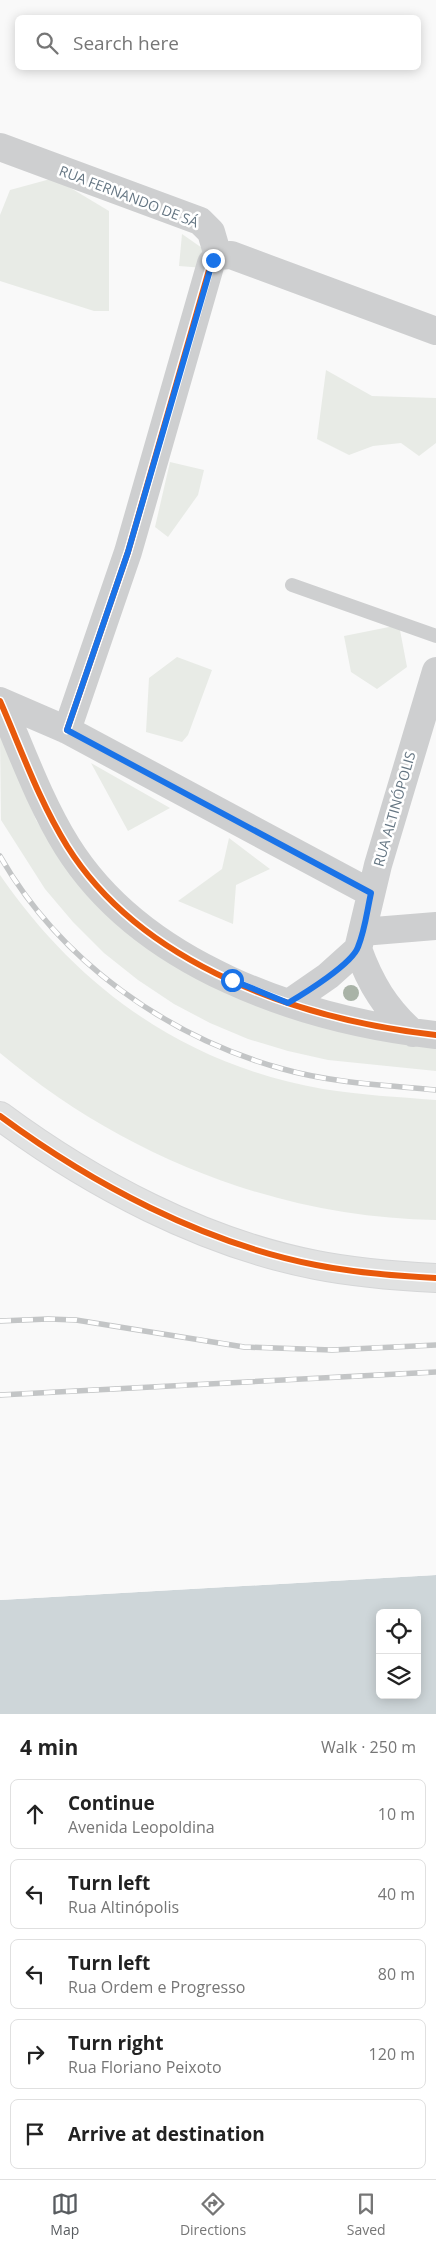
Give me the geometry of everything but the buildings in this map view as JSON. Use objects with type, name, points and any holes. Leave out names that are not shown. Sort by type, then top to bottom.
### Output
[{"type":"street","name":"RUA FERNANDO DE SÁ","points":[[0,146],[200,221],[211,232],[218,256]]},
{"type":"street","points":[[67,730],[128,552],[211,263],[218,256],[231,255],[436,331]]},
{"type":"street","name":"RUA ALTINÓPOLIS","points":[[360,941],[390,823],[436,671]]},
{"type":"street","points":[[0,701],[67,730],[371,893]]},
{"type":"street","points":[[0,701],[49,813],[67,846],[109,899],[132,920],[181,955],[232,980],[288,1003],[357,1022],[425,1034]]},
{"type":"street","points":[[288,1003],[328,976],[360,941],[436,926]]},
{"type":"street","points":[[360,941],[365,970],[376,990],[399,1020],[425,1034]]},
{"type":"street","points":[[0,1116],[69,1162],[119,1191],[218,1236],[266,1253],[315,1265],[365,1274],[436,1278]]},
{"type":"lane","points":[[292,585],[436,636]]},
{"type":"shaded area","points":[[54,178],[109,211],[109,311],[94,311],[0,281],[0,215],[10,190]]},
{"type":"shaded area","points":[[182,234],[205,250],[204,268],[179,266]]},
{"type":"shaded area","points":[[326,370],[372,396],[436,398],[436,443],[419,456],[401,443],[373,446],[349,455],[317,439]]},
{"type":"shaded area","points":[[170,462],[204,470],[198,495],[168,537],[155,527]]},
{"type":"shaded area","points":[[399,625],[407,667],[377,689],[351,672],[344,636]]},
{"type":"shaded area","points":[[177,657],[212,670],[188,735],[182,742],[146,732],[149,678]]},
{"type":"shaded area","points":[[0,735],[36,820],[55,851],[125,931],[156,954],[188,974],[222,991],[294,1019],[330,1029],[436,1046],[436,1071],[328,1060],[248,1039],[210,1023],[174,1004],[138,980],[104,953],[73,922],[45,889],[1,820]]},
{"type":"shaded area","points":[[91,763],[170,808],[128,831]]},
{"type":"shaded area","points":[[229,838],[270,869],[236,885],[233,924],[178,901],[222,869]]},
{"type":"shaded area","points":[[0,875],[31,916],[64,953],[100,986],[139,1015],[181,1041],[225,1061],[273,1078],[337,1091],[436,1100],[436,1220],[377,1216],[318,1207],[260,1193],[204,1174],[149,1150],[97,1122],[47,1089],[0,1053]]},
{"type":"shaded area","points":[[436,1575],[436,1714],[0,1714],[0,1600]]},
{"type":"pier","points":[[436,1573],[436,1575],[0,1600],[0,1597]]},
{"type":"railway","points":[[0,856],[25,894],[53,929],[85,961],[120,990],[158,1015],[198,1037],[240,1055],[302,1074],[359,1083],[436,1090]]},
{"type":"railway","points":[[0,1321],[76,1320],[244,1347],[332,1350],[436,1345]]},
{"type":"railway","points":[[0,1395],[436,1372]]},
{"type":"cycle path","points":[[67,730],[128,552],[211,263],[218,256]]},
{"type":"cycle path","points":[[0,701],[39,793],[67,846],[99,888],[137,924],[181,955],[229,980],[280,1000],[332,1016],[436,1035]]},
{"type":"cycle path","points":[[0,1116],[72,1165],[111,1187],[150,1208],[232,1242],[274,1255],[331,1268],[376,1274],[436,1278]]},
{"type":"route","points":[[213,260],[128,552],[67,730],[371,893],[358,949],[344,963],[309,990],[288,1003],[232,980]]}]
